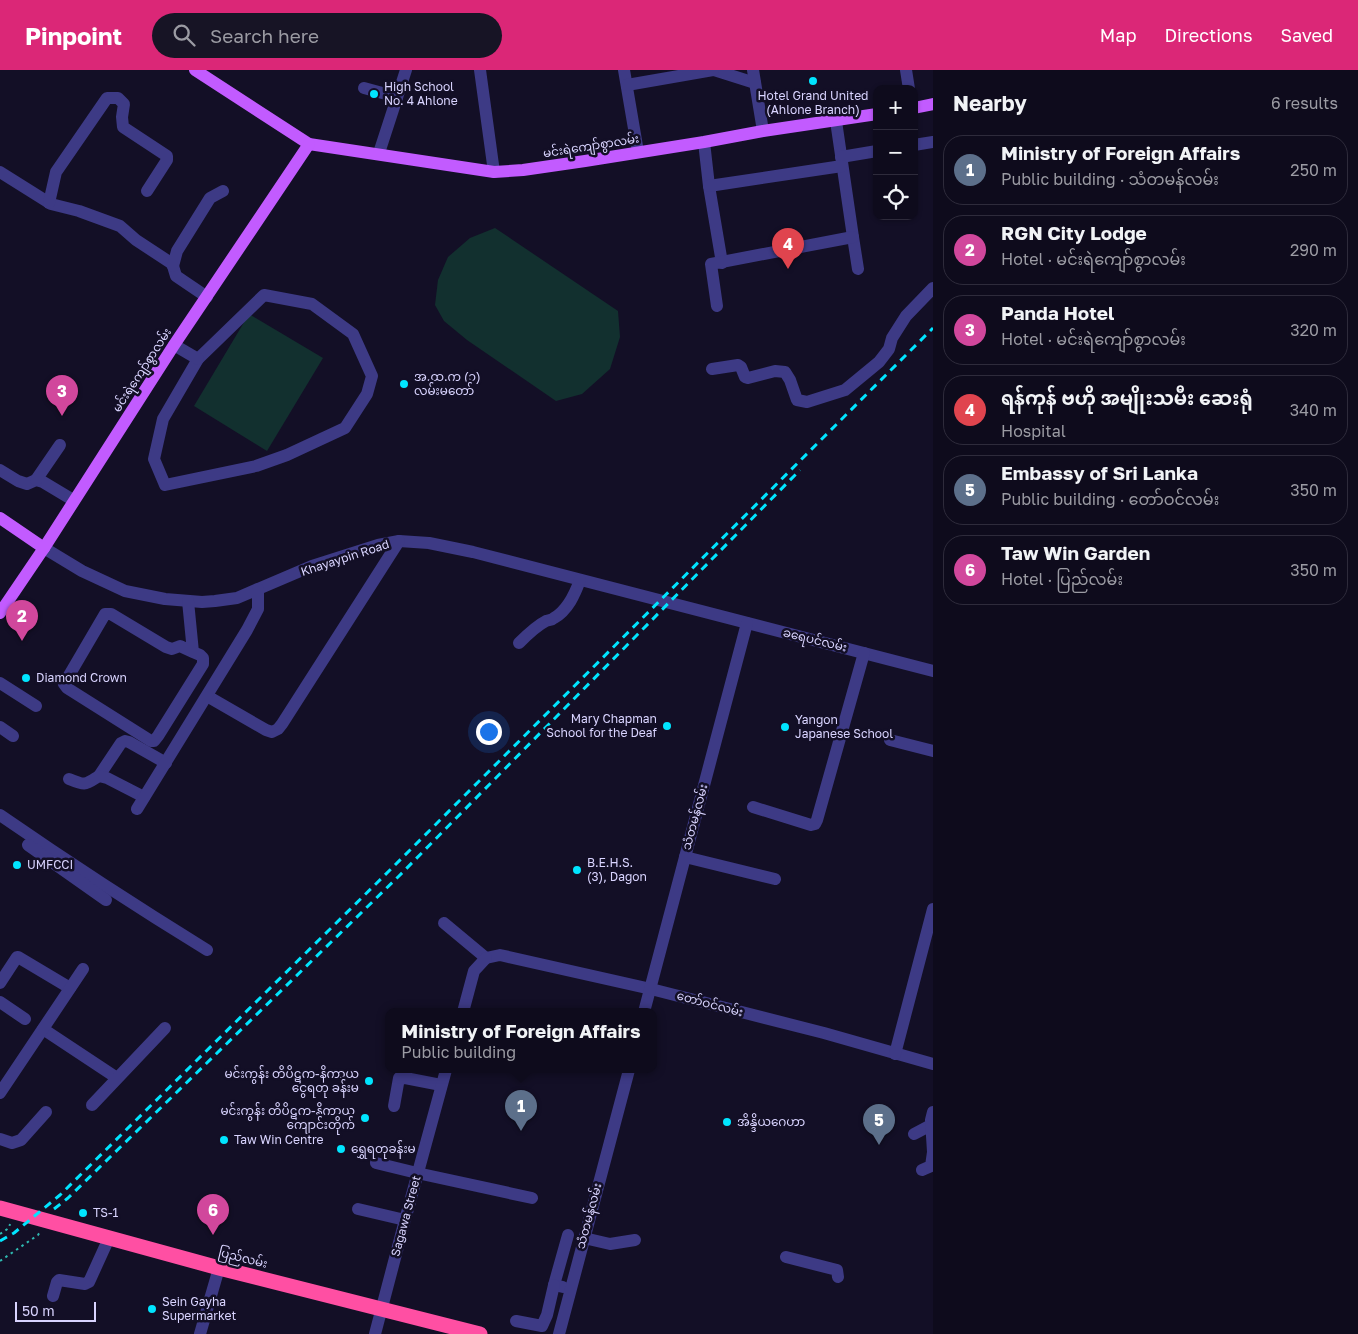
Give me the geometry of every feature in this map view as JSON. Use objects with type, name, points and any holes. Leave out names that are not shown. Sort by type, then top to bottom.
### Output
[{"type":"highway","name":"ပြည်လမ်း","points":[[7,1210],[219,1268],[480,1334]]},
{"type":"main road","name":"မင်းရဲကျော်စွာလမ်း","points":[[195,70],[309,144],[494,172],[523,170],[873,115]]},
{"type":"main road","points":[[918,107],[933,104]]},
{"type":"main road","name":"မင်းရဲကျော်စွာလမ်း","points":[[0,613],[44,548],[174,345],[309,144]]},
{"type":"main road","points":[[0,518],[44,548]]},
{"type":"street","points":[[379,154],[406,70]]},
{"type":"street","points":[[480,70],[494,172]]},
{"type":"street","points":[[624,70],[638,152]]},
{"type":"street","points":[[627,85],[714,70],[754,76],[762,131]]},
{"type":"street","points":[[906,70],[908,85]]},
{"type":"street","points":[[364,88],[397,97]]},
{"type":"street","points":[[49,203],[56,172],[107,98],[118,98],[124,104],[123,127],[167,156],[167,160],[146,190]]},
{"type":"street","points":[[836,121],[858,269]]},
{"type":"street","points":[[704,142],[709,186],[722,263]]},
{"type":"street","points":[[918,144],[933,142]]},
{"type":"street","points":[[709,186],[842,162],[873,152]]},
{"type":"street","points":[[0,172],[49,203],[79,211],[120,226],[136,240],[173,266]]},
{"type":"street","points":[[207,297],[176,276],[173,266],[177,251],[210,198],[222,191]]},
{"type":"street","points":[[717,306],[711,264],[853,238]]},
{"type":"street","points":[[712,369],[738,365],[748,378],[775,371],[785,372],[798,400],[807,402],[845,390],[878,362],[889,349],[892,338],[906,316],[933,288]]},
{"type":"street","points":[[264,295],[312,304],[353,334],[372,376],[367,394],[345,428],[287,455],[256,466],[165,485],[154,459],[163,419],[198,359],[264,295]]},
{"type":"street","points":[[174,345],[198,359]]},
{"type":"street","points":[[0,470],[18,481],[28,484],[36,480],[60,445]]},
{"type":"street","points":[[36,480],[43,482],[73,500]]},
{"type":"street","points":[[207,696],[266,730],[272,732],[278,729],[399,541]]},
{"type":"street","name":"Khayaypin Road","points":[[44,548],[82,570],[125,591],[165,600],[215,601],[237,598],[312,566],[378,545],[399,541],[429,543],[473,552],[696,610]]},
{"type":"street","points":[[519,643],[546,621],[554,618],[567,606],[574,596],[580,580]]},
{"type":"street","points":[[137,809],[247,630],[258,609],[258,589]]},
{"type":"street","points":[[188,601],[194,652]]},
{"type":"street","name":"ခရေပင်လမ်း","points":[[696,610],[933,671]]},
{"type":"street","points":[[105,614],[110,614],[166,647],[172,649],[180,646],[194,652],[203,658],[203,664],[154,741],[125,725],[64,684],[105,614]]},
{"type":"street","name":"သံတမန်လမ်း","points":[[645,1008],[747,623]]},
{"type":"street","points":[[753,807],[811,825],[815,824],[864,653]]},
{"type":"street","points":[[0,683],[36,706]]},
{"type":"street","points":[[0,727],[13,736]]},
{"type":"street","points":[[890,740],[933,751]]},
{"type":"street","points":[[69,779],[81,784],[87,784],[99,776],[121,743],[125,741],[166,763]]},
{"type":"street","points":[[99,776],[107,778],[144,797]]},
{"type":"street","points":[[0,816],[110,889],[207,950]]},
{"type":"street","points":[[0,825],[106,900]]},
{"type":"street","points":[[684,857],[775,879]]},
{"type":"street","points":[[896,1054],[933,908]]},
{"type":"street","points":[[444,923],[486,958],[474,971],[464,1008]]},
{"type":"street","name":"တော်ဝင်လမ်း","points":[[486,958],[500,955],[651,988],[824,1033],[933,1064]]},
{"type":"street","points":[[0,982],[16,957],[18,957],[70,988]]},
{"type":"street","points":[[0,1093],[83,969]]},
{"type":"street","points":[[0,1002],[25,1019]]},
{"type":"street","points":[[92,1105],[165,1028]]},
{"type":"street","points":[[43,1029],[117,1078]]},
{"type":"street","name":"Sagawa Street","points":[[376,1334],[445,1073]]},
{"type":"street","name":"သံတမန်လမ်း","points":[[558,1334],[628,1073]]},
{"type":"street","points":[[394,1106],[400,1077],[441,1085]]},
{"type":"street","points":[[0,1139],[12,1143],[21,1140],[46,1112]]},
{"type":"street","points":[[914,1134],[932,1118]]},
{"type":"street","points":[[922,1170],[931,1166],[933,1152],[932,1118]]},
{"type":"street","points":[[376,1163],[532,1198]]},
{"type":"street","points":[[358,1209],[405,1220]]},
{"type":"street","points":[[516,1321],[542,1326],[547,1315],[568,1235]]},
{"type":"street","points":[[53,1296],[56,1282],[59,1280],[85,1284],[89,1282],[109,1238]]},
{"type":"street","points":[[584,1238],[610,1244],[635,1240]]},
{"type":"street","points":[[786,1257],[837,1270],[838,1277]]},
{"type":"street","points":[[200,1334],[219,1268]]},
{"type":"street","points":[[554,1285],[570,1289]]},
{"type":"path","points":[[0,1234],[9,1228]]},
{"type":"path","points":[[0,1261],[38,1235]]},
{"type":"green space","points":[[495,228],[618,311],[620,337],[610,369],[582,394],[556,401],[467,340],[444,321],[435,305],[438,280],[448,257],[470,238]]},
{"type":"green space","points":[[249,314],[323,358],[267,451],[194,406]]},
{"type":"railway","points":[[0,1241],[14,1233],[60,1195],[391,869],[933,328]]},
{"type":"railway","points":[[54,1209],[68,1198],[399,876],[800,470]]},
{"type":"place","name":"Hotel Grand United (Ahlone Branch)","points":[[813,81]]},
{"type":"place","name":"High School No. 4 Ahlone","points":[[374,94]]},
{"type":"place","name":"ရန်ကုန် ဗဟို အမျိုးသမီး ဆေးရုံ","points":[[788,269]]},
{"type":"place","name":"အ.ထ.က (၁) လမ်းမတော်","points":[[404,384]]},
{"type":"place","name":"Panda Hotel","points":[[62,416]]},
{"type":"place","name":"RGN City Lodge","points":[[22,641]]},
{"type":"place","name":"Diamond Crown","points":[[26,678]]},
{"type":"place","name":"Mary Chapman School for the Deaf","points":[[667,726]]},
{"type":"place","name":"Yangon Japanese School","points":[[785,727]]},
{"type":"place","name":"UMFCCI","points":[[17,865]]},
{"type":"place","name":"B.E.H.S. (3), Dagon","points":[[577,870]]},
{"type":"place","name":"မင်းကွန်း တိပိဋက-နိကာယ ငွေရတု ခန်းမ","points":[[369,1081]]},
{"type":"place","name":"မင်းကွန်း တိပိဋက-နိကာယ ကျောင်းတိုက်","points":[[365,1118]]},
{"type":"place","name":"အိန္ဒိယဂေဟာ","points":[[727,1122]]},
{"type":"place","name":"Ministry of Foreign Affairs","points":[[521,1131]]},
{"type":"place","name":"Taw Win Centre","points":[[224,1140]]},
{"type":"place","name":"Embassy of Sri Lanka","points":[[879,1145]]},
{"type":"place","name":"ရွှေရတုခန်းမ","points":[[341,1149]]},
{"type":"place","name":"TS-1","points":[[83,1213]]},
{"type":"place","name":"Taw Win Garden","points":[[213,1235]]},
{"type":"place","name":"Sein Gayha Supermarket","points":[[152,1309]]}]
